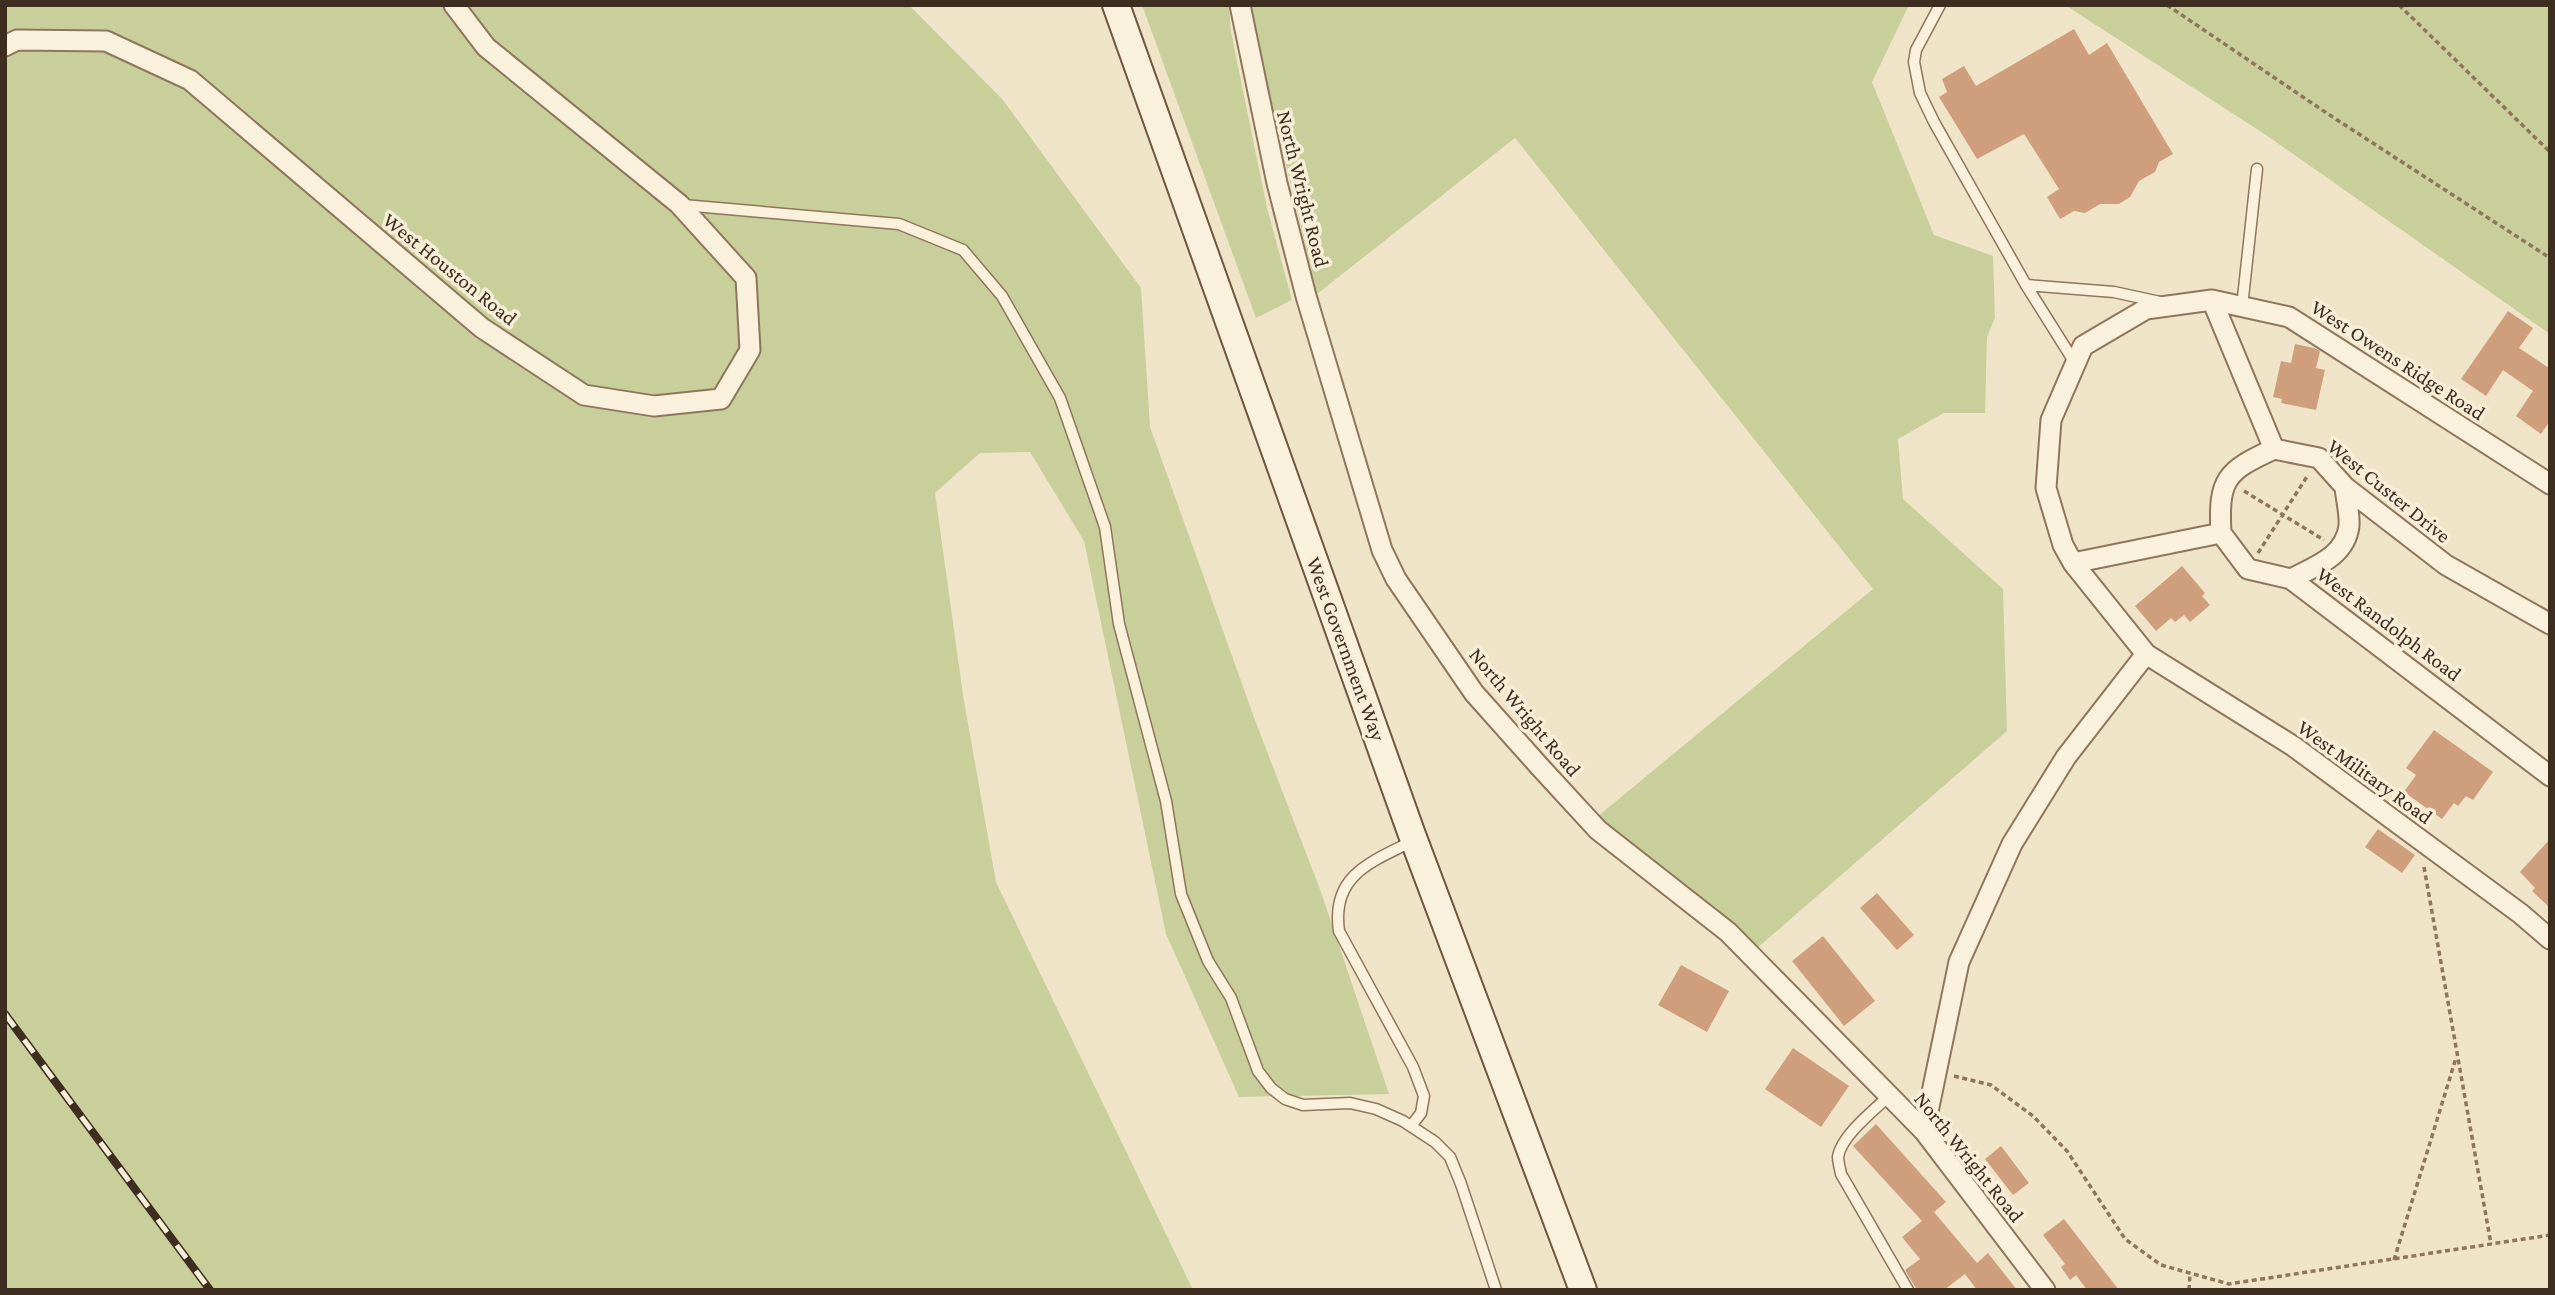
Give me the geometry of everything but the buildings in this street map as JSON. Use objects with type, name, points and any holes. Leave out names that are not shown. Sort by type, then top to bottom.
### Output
[{"type":"main road","name":"West Government Way","points":[[1116,5],[1415,841],[1583,1290]]},
{"type":"street","name":"West Houston Road","points":[[5,46],[17,40],[106,41],[190,80],[482,328],[584,395],[654,406],[721,399],[750,350],[746,278],[678,204],[486,47],[454,5]]},
{"type":"street","name":"North Wright Road","points":[[1240,5],[1277,183],[1306,296],[1382,550],[1396,579],[1474,692],[1598,830],[1728,932],[1924,1131],[2045,1290]]},
{"type":"street","name":"West Owens Ridge Road","points":[[2212,300],[2289,317],[2550,484]]},
{"type":"street","points":[[2079,355],[2146,309],[2212,300],[2274,449],[2241,464],[2227,480],[2220,501],[2221,533],[2248,569]]},
{"type":"street","name":"West Military Road","points":[[2079,355],[2051,420],[2046,488],[2063,545],[2073,563],[2146,654],[2293,746],[2550,939]]},
{"type":"street","name":"West Custer Drive","points":[[2274,449],[2319,458],[2345,488],[2446,565],[2550,624]]},
{"type":"street","points":[[2291,579],[2334,556],[2340,549],[2349,526],[2345,488]]},
{"type":"street","points":[[2073,563],[2221,533]]},
{"type":"street","name":"West Randolph Road","points":[[2248,569],[2291,579],[2550,776]]},
{"type":"street","points":[[1924,1131],[1959,962],[2012,844],[2066,757],[2146,654]]},
{"type":"lane","points":[[1940,5],[1916,50],[1914,62],[1920,93],[2026,285],[2079,355]]},
{"type":"lane","points":[[2242,307],[2257,169]]},
{"type":"lane","points":[[678,204],[899,224],[963,250],[1002,296],[1060,398],[1105,527],[1119,624],[1166,801],[1181,894],[1208,961],[1231,998],[1258,1072],[1271,1088],[1285,1099],[1303,1105],[1350,1103],[1376,1110],[1411,1126],[1435,1142],[1450,1157],[1496,1290]]},
{"type":"lane","points":[[2026,285],[2114,292],[2157,301],[2166,306]]},
{"type":"lane","points":[[1411,1126],[1421,1113],[1424,1096],[1413,1067],[1339,931],[1336,912],[1345,885],[1355,874],[1371,862],[1415,841]]},
{"type":"lane","points":[[1889,1096],[1852,1132],[1841,1148],[1838,1159],[1846,1182],[1908,1290]]},
{"type":"path","points":[[2167,5],[2550,258]]},
{"type":"path","points":[[2399,5],[2550,152]]},
{"type":"path","points":[[2248,569],[2319,458]]},
{"type":"path","points":[[2227,480],[2340,549]]},
{"type":"path","points":[[2421,840],[2491,1244]]},
{"type":"path","points":[[2394,1260],[2457,1055]]},
{"type":"path","points":[[1936,1072],[1991,1086],[2033,1116],[2067,1151],[2125,1239],[2161,1265],[2229,1284],[2550,1235]]},
{"type":"path","points":[[2189,1290],[2190,1273]]},
{"type":"green space","points":[[5,5],[909,5],[1003,100],[1141,288],[1150,427],[1255,720],[1321,892],[1389,1094],[1239,1097],[1166,934],[1084,541],[1030,452],[980,453],[935,493],[963,695],[996,882],[1193,1290],[5,1290]]},
{"type":"green space","points":[[1142,5],[1229,5],[1231,32],[1267,208],[1292,300],[1256,318]]},
{"type":"green space","points":[[1248,5],[1909,5],[1872,82],[1934,235],[1993,256],[1995,318],[1987,337],[1985,413],[1944,413],[1898,439],[1903,499],[2003,589],[2007,731],[1756,949],[1597,817],[1873,589],[1515,138],[1317,294]]},
{"type":"green space","points":[[2065,5],[2550,5],[2550,334],[2266,135]]},
{"type":"railway","points":[[5,1014],[210,1290]]}]
